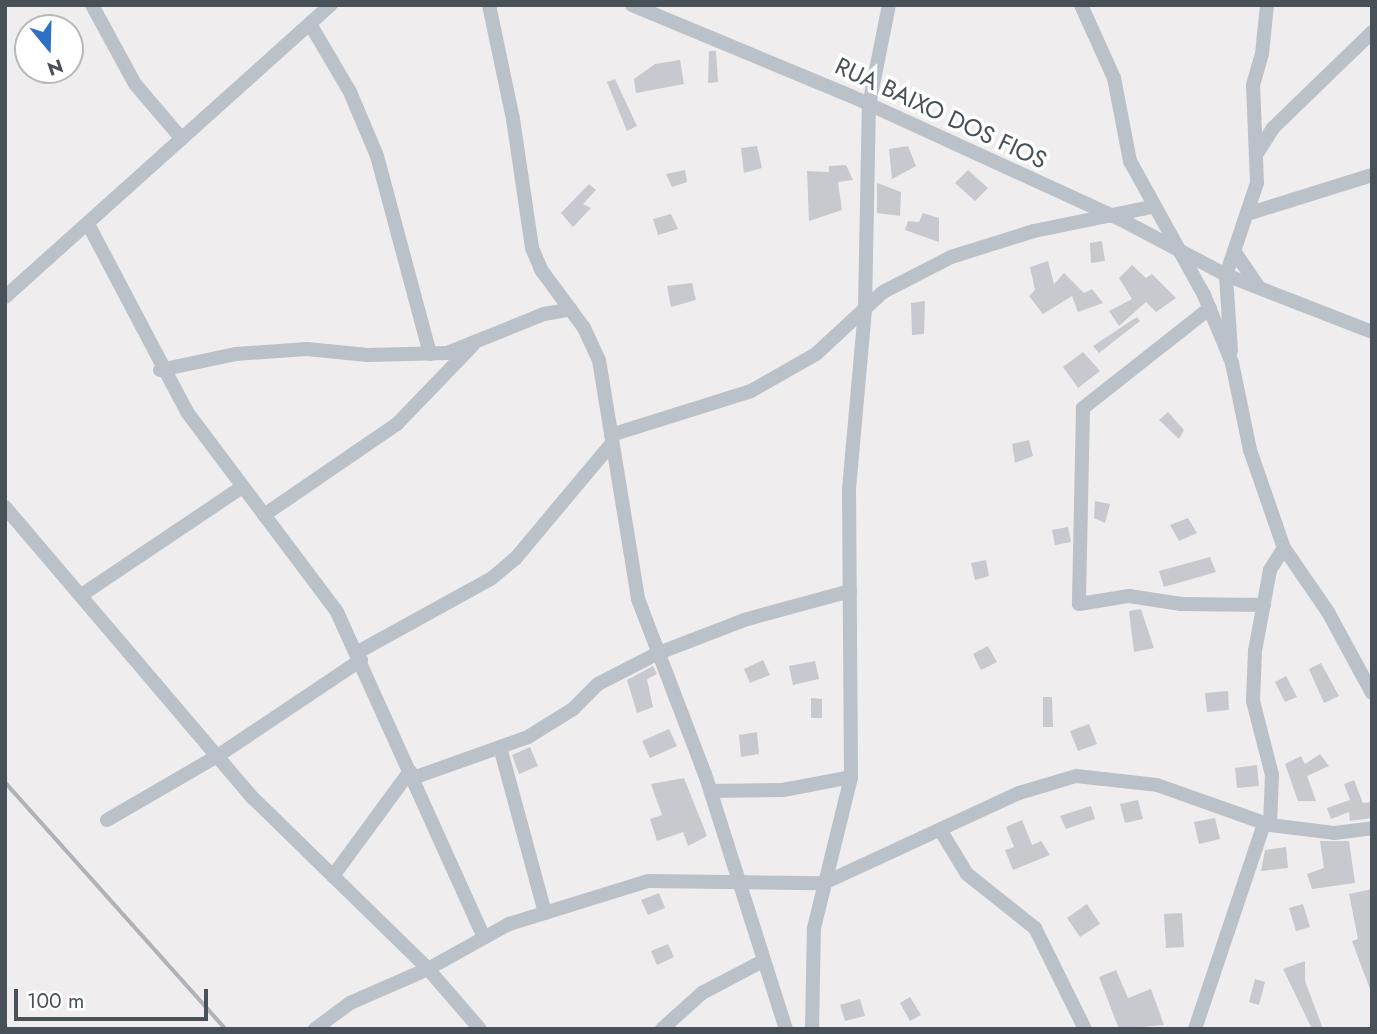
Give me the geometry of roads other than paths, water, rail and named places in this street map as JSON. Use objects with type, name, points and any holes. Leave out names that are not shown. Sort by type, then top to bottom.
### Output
[{"type":"street","points":[[92,5],[135,84],[182,139]]},
{"type":"street","points":[[5,298],[331,5]]},
{"type":"street","points":[[489,5],[513,119],[532,248],[571,309],[599,360],[638,599],[656,653],[710,791],[735,882],[786,1029]]},
{"type":"street","name":"RUA BAIXO DOS FIOS","points":[[632,5],[869,105],[1118,218],[1226,275],[1258,286]]},
{"type":"street","points":[[1081,5],[1114,78],[1126,151],[1151,207],[1210,308],[1232,363]]},
{"type":"street","points":[[1267,5],[1262,54],[1252,85],[1258,152],[1257,183],[1226,275],[1232,363],[1250,450],[1284,548],[1328,612],[1372,694]]},
{"type":"street","points":[[812,1029],[814,928],[851,777],[849,489],[865,308],[869,105],[893,8]]},
{"type":"street","points":[[310,24],[350,92],[377,156],[430,354]]},
{"type":"street","points":[[1258,152],[1273,128],[1372,32]]},
{"type":"street","points":[[1247,214],[1372,175]]},
{"type":"street","points":[[107,820],[219,755],[359,656],[492,578],[611,439],[751,391],[816,354],[865,308],[910,277],[978,246],[1118,218],[1151,207]]},
{"type":"street","points":[[88,224],[160,370],[242,487],[318,582],[359,656],[483,935]]},
{"type":"street","points":[[1234,251],[1258,286],[1372,332]]},
{"type":"street","points":[[1210,308],[1083,408],[1079,604],[1129,596],[1181,604],[1265,605]]},
{"type":"street","points":[[160,370],[236,354],[307,349],[430,354],[475,343],[544,314],[571,309]]},
{"type":"street","points":[[264,515],[397,424],[475,343]]},
{"type":"street","points":[[83,594],[242,487]]},
{"type":"street","points":[[5,507],[83,594],[253,798],[428,969],[480,1029]]},
{"type":"street","points":[[1195,1029],[1267,825],[1272,775],[1253,701],[1270,570],[1284,548]]},
{"type":"street","points":[[333,876],[411,774],[500,747],[553,724],[598,684],[656,653],[744,620],[850,592]]},
{"type":"street","points":[[500,747],[545,913]]},
{"type":"street","points":[[316,1029],[350,1003],[428,969],[483,935],[545,913],[648,881],[824,883],[1050,781],[1098,775],[1157,785],[1267,825],[1334,833],[1372,828]]},
{"type":"street","points":[[710,791],[783,790],[851,777]]},
{"type":"street","points":[[942,831],[967,874],[1035,928],[1085,1029]]},
{"type":"street","points":[[662,1029],[702,993],[761,962]]},
{"type":"railway","points":[[5,782],[226,1029]]}]
